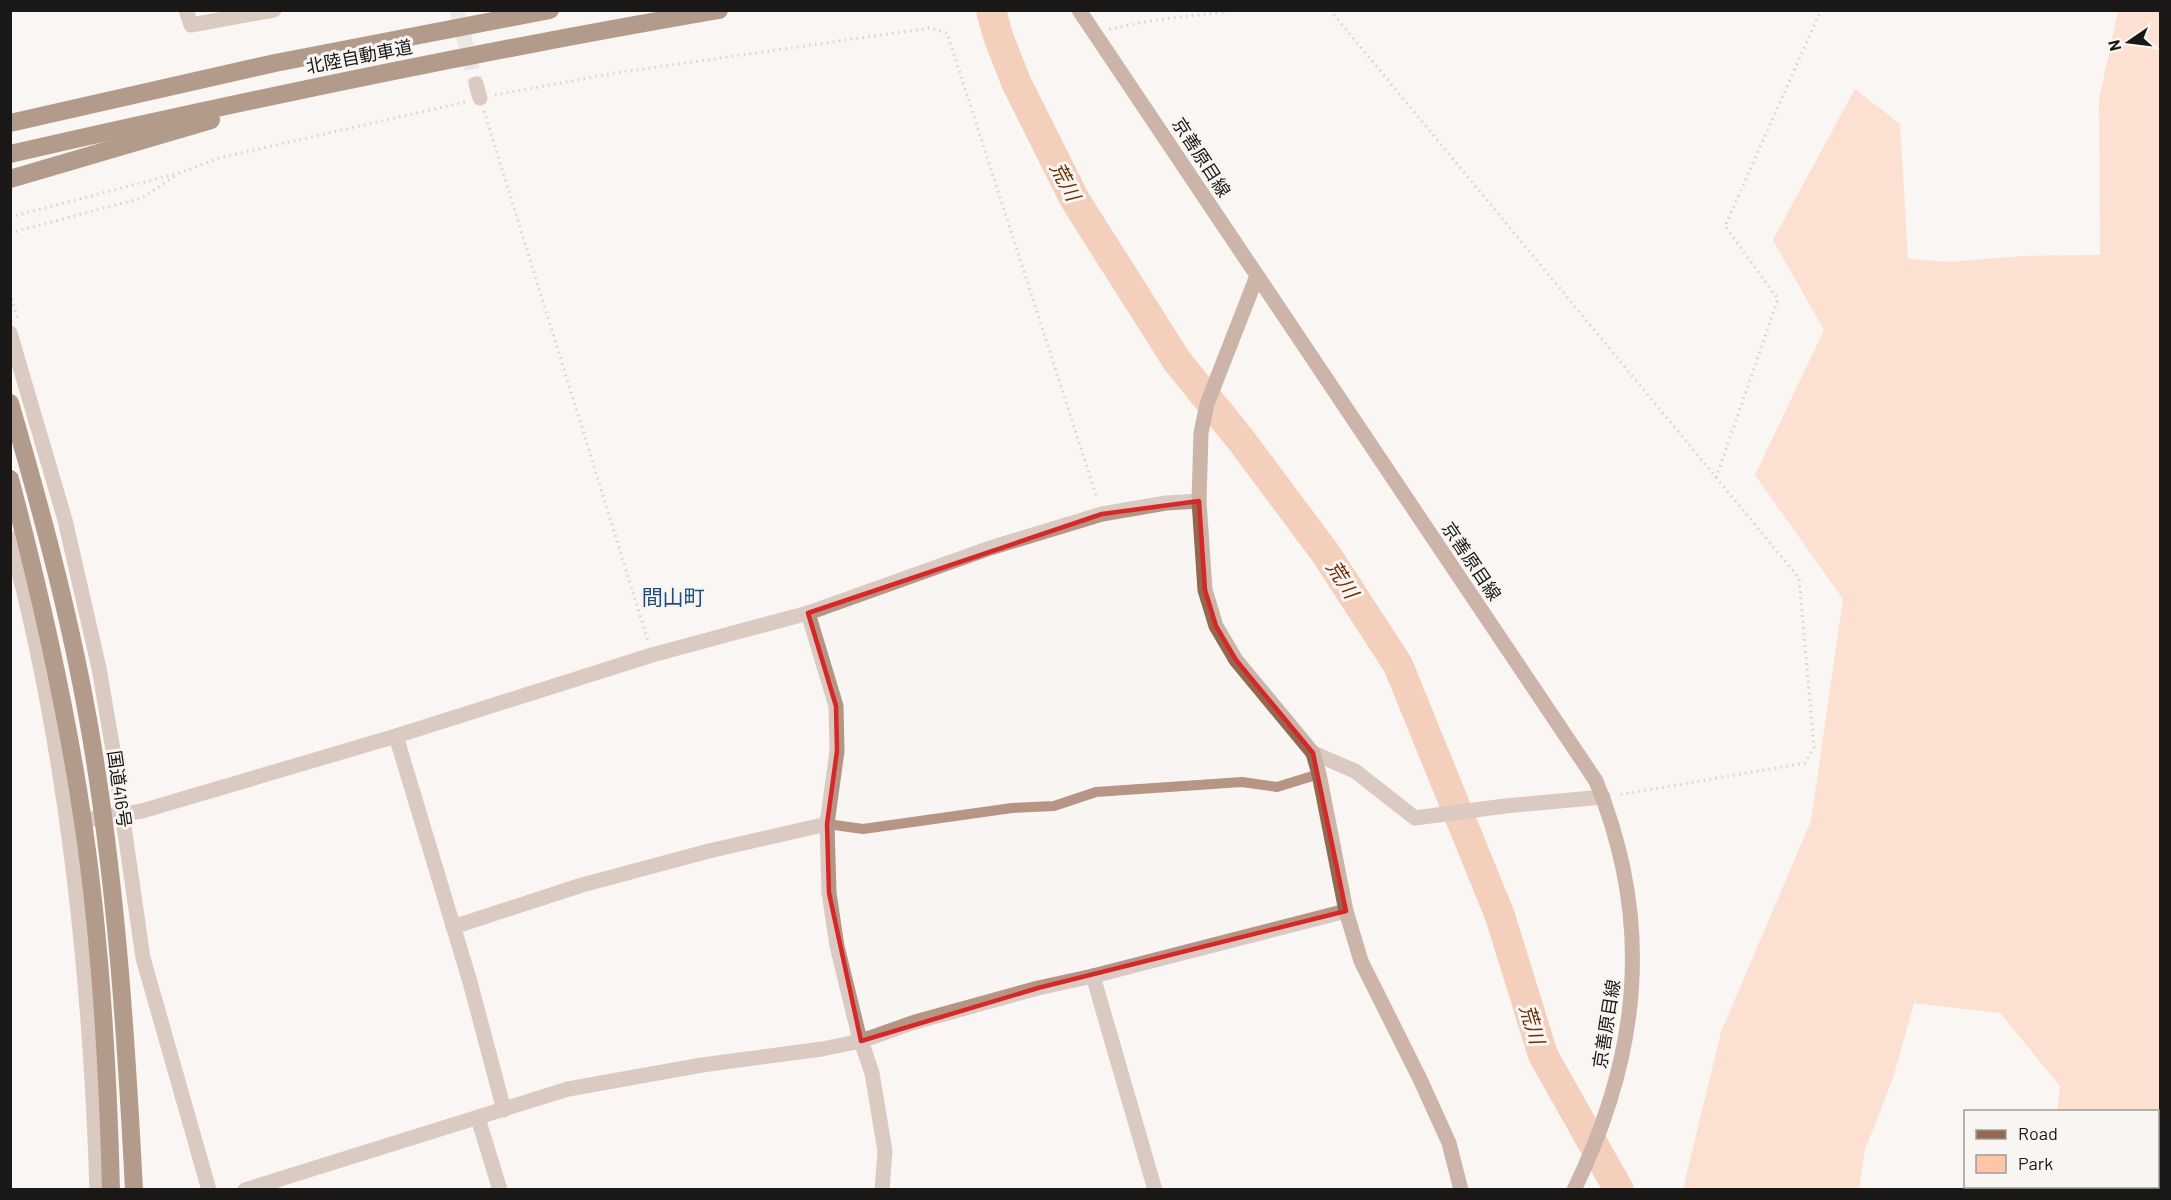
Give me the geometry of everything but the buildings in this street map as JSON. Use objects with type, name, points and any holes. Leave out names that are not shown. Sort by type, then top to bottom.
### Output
[{"type":"highway","name":"北陸自動車道","points":[[10,123],[275,63],[550,10]]},
{"type":"highway","name":"北陸自動車道","points":[[10,154],[283,93],[445,60],[719,10]]},
{"type":"highway","points":[[10,178],[284,99],[445,60]]},
{"type":"highway","points":[[10,111],[161,81],[275,63]]},
{"type":"highway","name":"国道416号","points":[[10,403],[52,550],[89,725],[118,933],[134,1190]]},
{"type":"highway","points":[[10,479],[51,640],[75,822],[100,966],[108,1080],[111,1190]]},
{"type":"main road","name":"京善原目線","points":[[1079,10],[1596,781],[1603,797],[1617,844],[1627,891],[1633,945],[1632,999],[1624,1050],[1604,1117],[1574,1190]]},
{"type":"main road","points":[[1257,276],[1207,404],[1201,433],[1199,501],[1205,590],[1216,626],[1236,660],[1313,753],[1346,911],[1361,961],[1449,1143],[1461,1190]]},
{"type":"street","points":[[186,10],[191,25],[274,10]]},
{"type":"street","points":[[10,333],[45,448],[99,668],[143,958],[209,1190]]},
{"type":"street","points":[[75,822],[122,815],[396,736],[652,655],[808,613],[990,548],[1102,514],[1166,503],[1199,501]]},
{"type":"street","points":[[10,538],[75,822],[92,1064],[97,1190]]},
{"type":"street","points":[[808,613],[836,706],[837,751],[827,824],[829,893],[837,946],[861,1041],[872,1073],[885,1151],[882,1190]]},
{"type":"street","points":[[396,736],[470,982],[504,1110]]},
{"type":"street","points":[[1313,753],[1355,771],[1415,818],[1505,806],[1603,797]]},
{"type":"street","points":[[453,927],[602,880],[709,851],[827,824]]},
{"type":"street","points":[[245,1190],[568,1089],[702,1065],[822,1049],[861,1041],[915,1022],[1038,988],[1346,911]]},
{"type":"street","points":[[1093,976],[1155,1190]]},
{"type":"street","points":[[478,1118],[500,1190]]},
{"type":"lane","points":[[827,824],[863,829],[1012,808],[1054,806],[1096,792],[1242,782],[1277,787],[1319,774]]},
{"type":"path","points":[[1094,32],[1155,20],[1238,10]]},
{"type":"path","points":[[1330,10],[1798,578],[1814,747],[1805,763],[1603,797]]},
{"type":"path","points":[[1716,478],[1778,299],[1725,226],[1821,10]]},
{"type":"path","points":[[10,217],[179,173],[219,158],[478,91],[930,28],[948,33],[1102,514]]},
{"type":"path","points":[[478,91],[652,655]]},
{"type":"path","points":[[10,233],[142,198],[179,173]]},
{"type":"highlighted area","points":[[1199,501],[1205,590],[1216,626],[1236,660],[1313,753],[1346,911],[1038,988],[861,1041],[829,893],[827,824],[837,751],[836,706],[808,613],[1102,514]]},
{"type":"green space","points":[[2118,11],[2160,11],[2160,1189],[2028,1189],[2159,1188],[2159,1110],[2057,1110],[2060,1086],[2000,1013],[1914,1003],[1893,1078],[1865,1150],[1859,1189],[1683,1189],[1721,1032],[1811,821],[1843,599],[1755,475],[1824,330],[1773,240],[1855,89],[1900,124],[1908,259],[1951,262],[2022,256],[2100,255],[2099,99]]},
{"type":"waterway","name":"荒川","points":[[991,10],[998,36],[1016,82],[1075,200],[1177,361],[1241,440],[1326,554],[1398,665],[1500,916],[1543,1055],[1619,1190]]},
{"type":"tunnel","points":[[457,10],[476,84]]},
{"type":"district","name":"間山町","points":[[673,596]]}]
